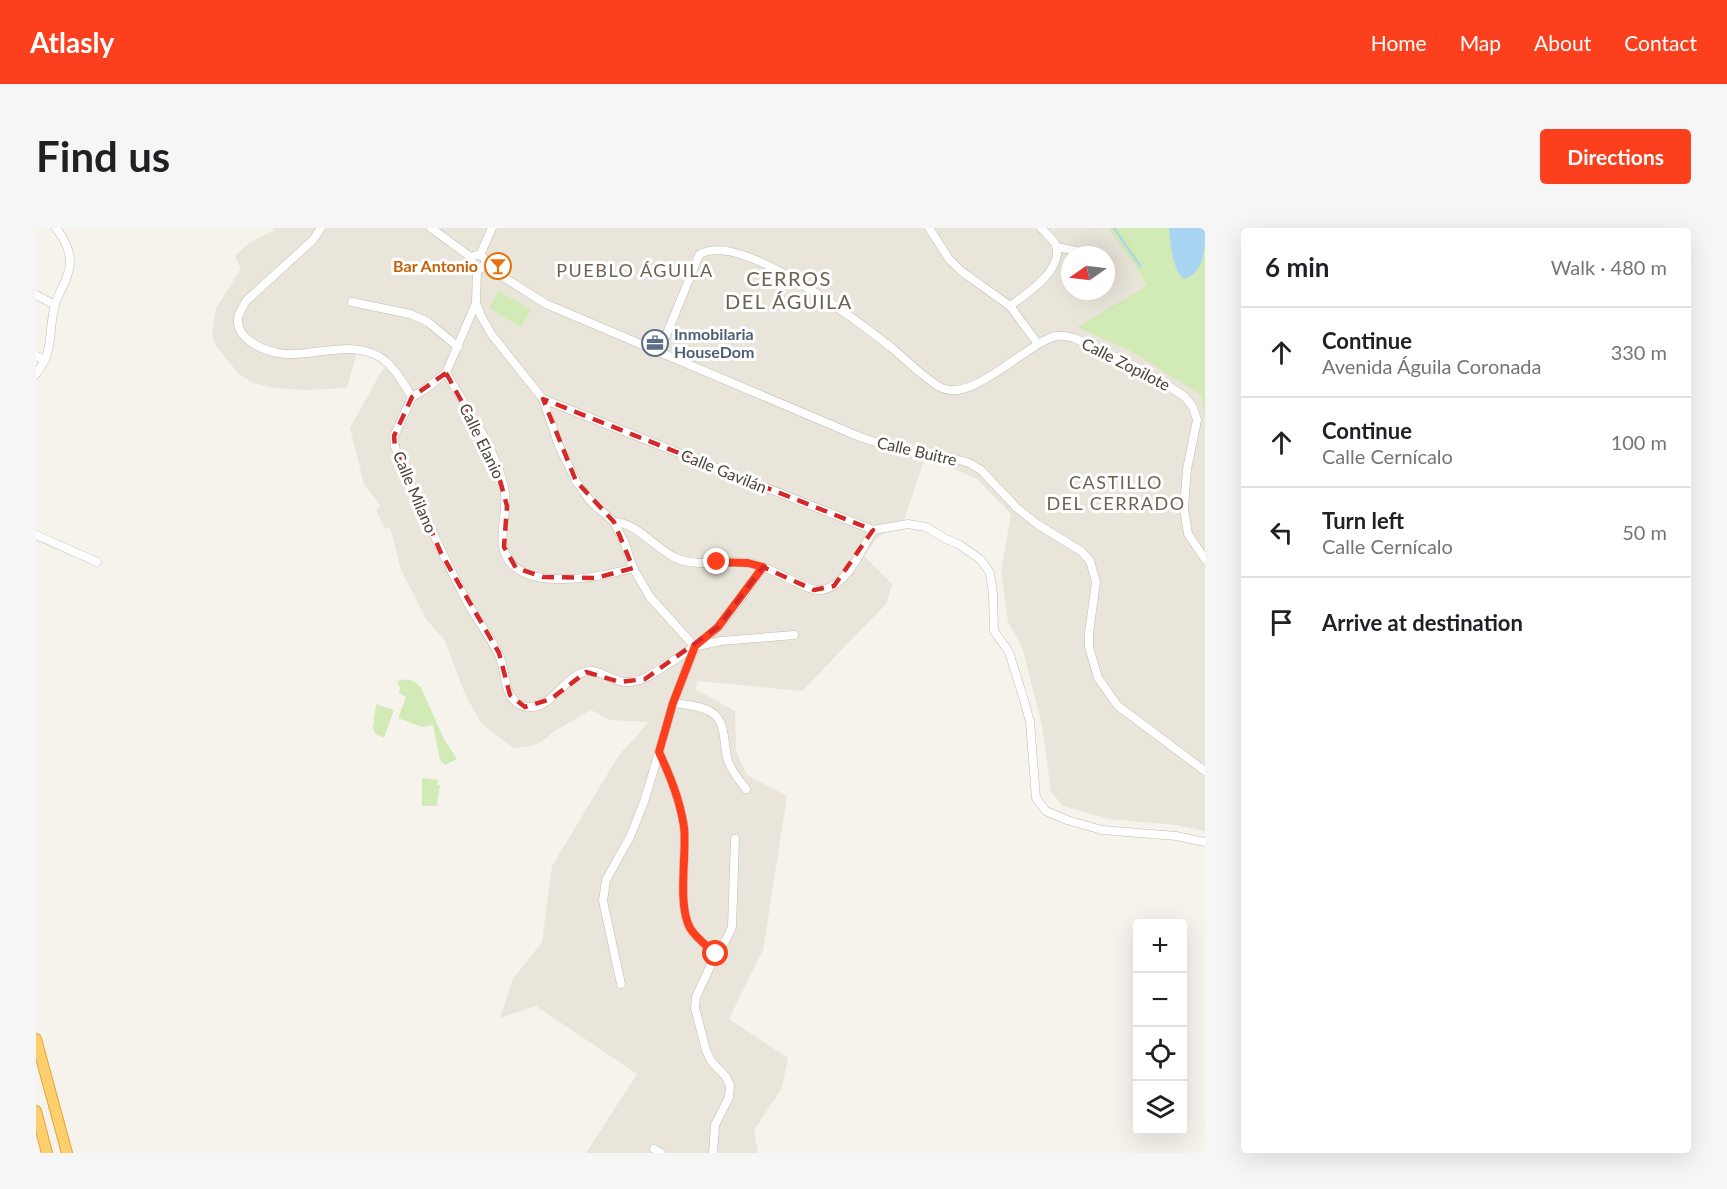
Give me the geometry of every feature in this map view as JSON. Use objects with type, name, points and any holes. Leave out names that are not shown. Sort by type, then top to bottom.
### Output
[{"type":"highway","points":[[36,1039],[66,1153]]},
{"type":"highway","points":[[36,1111],[47,1153]]},
{"type":"street","points":[[36,374],[50,348],[55,304],[70,263],[64,241],[56,228]]},
{"type":"street","points":[[321,228],[313,240],[246,301],[238,324],[241,332],[259,347],[283,354],[345,349],[376,354],[386,362],[412,397],[446,373],[476,303],[480,267],[484,259],[476,257],[431,228]]},
{"type":"street","points":[[480,267],[472,265],[492,228]]},
{"type":"street","points":[[929,228],[949,259],[961,271],[1010,306],[1038,344]]},
{"type":"street","points":[[1041,228],[1057,247],[1061,248]]},
{"type":"street","points":[[1010,306],[1043,281],[1057,256],[1057,247]]},
{"type":"street","name":"Calle Zopilote","points":[[659,353],[699,255],[712,248],[740,251],[765,260],[803,283],[891,347],[940,388],[957,390],[970,386],[992,375],[1038,344],[1056,336],[1065,335],[1074,338],[1143,370],[1175,389],[1193,407],[1197,420],[1187,469],[1184,508],[1188,534],[1205,560]]},
{"type":"street","name":"Calle Buitre","points":[[480,267],[546,304],[884,446],[905,452],[949,457],[981,470],[1022,512],[1037,524],[1073,545],[1090,561],[1096,582],[1089,647],[1098,678],[1119,706],[1205,771]]},
{"type":"street","points":[[36,295],[55,304]]},
{"type":"street","points":[[352,302],[410,314],[428,322],[458,347]]},
{"type":"street","points":[[476,303],[492,335],[543,399],[559,446],[576,481],[591,502],[614,522],[633,568],[650,597],[695,646]]},
{"type":"street","points":[[36,356],[45,360]]},
{"type":"street","name":"Calle Elanio","points":[[446,373],[474,419],[504,487],[507,506],[503,531],[508,560],[526,574],[574,579],[596,578],[633,568]]},
{"type":"street","name":"Calle Milano","points":[[412,397],[394,436],[395,447],[441,553],[474,615],[499,653],[510,695],[517,703],[534,707],[551,699],[571,679],[586,672],[594,671],[620,682],[645,679],[695,646]]},
{"type":"street","name":"Calle Gavilán","points":[[543,399],[873,530]]},
{"type":"street","points":[[614,522],[624,522],[631,526],[676,559],[704,563],[748,563],[763,567],[814,590],[824,590],[842,580],[873,530],[908,524],[926,527],[960,545],[981,560],[990,573],[994,631],[1009,652],[1024,700],[1030,722],[1036,798],[1046,811],[1102,830],[1176,836],[1205,842]]},
{"type":"street","points":[[36,535],[97,562]]},
{"type":"street","points":[[621,984],[603,901],[606,880],[630,837],[644,802],[673,703],[695,646],[718,627],[763,567]]},
{"type":"street","points":[[695,646],[721,641],[794,635]]},
{"type":"street","points":[[673,703],[706,709],[722,723],[732,772],[746,789]]},
{"type":"street","points":[[659,752],[674,782],[683,824],[686,847],[684,912],[699,940],[716,954]]},
{"type":"street","points":[[713,1153],[716,1125],[729,1097],[730,1085],[726,1077],[711,1061],[706,1050],[695,1008],[696,997],[716,954],[732,927],[735,839]]},
{"type":"highlighted area","points":[[446,373],[495,462],[507,506],[504,547],[516,568],[543,577],[596,578],[633,568],[614,522],[576,481],[543,399],[873,530],[834,586],[814,590],[763,567],[718,627],[645,679],[620,682],[586,672],[551,699],[525,707],[510,695],[499,653],[441,553],[395,447],[394,436],[412,397]]},
{"type":"shaded area","points":[[274,228],[1205,228],[1205,831],[1177,825],[1108,819],[1063,806],[1051,792],[1042,725],[1022,647],[1008,622],[1001,571],[1011,514],[977,479],[945,465],[924,461],[901,529],[887,531],[876,539],[864,556],[892,584],[887,603],[802,691],[698,681],[695,689],[735,711],[736,751],[747,775],[787,796],[763,950],[729,1019],[788,1058],[782,1088],[754,1130],[758,1153],[586,1153],[637,1074],[536,1006],[500,1018],[513,979],[542,942],[552,866],[619,755],[649,722],[610,720],[591,710],[533,746],[513,748],[481,723],[465,694],[445,641],[426,619],[401,570],[390,527],[385,529],[376,510],[381,506],[364,484],[350,428],[381,372],[392,361],[376,350],[359,345],[347,388],[304,390],[275,388],[253,383],[239,374],[216,346],[212,334],[216,308],[241,269],[235,256],[249,243],[273,231]]},
{"type":"green space","points":[[1108,228],[1205,228],[1205,419],[1201,395],[1131,351],[1077,327],[1147,286]]},
{"type":"green space","points":[[499,291],[531,310],[521,327],[489,308]]},
{"type":"green space","points":[[412,681],[421,688],[445,741],[457,759],[445,765],[440,760],[433,725],[422,727],[398,718],[406,697],[399,693],[400,688],[397,682]]},
{"type":"green space","points":[[376,704],[394,710],[384,738],[375,734],[373,728]]},
{"type":"green space","points":[[422,778],[438,780],[437,785],[440,785],[437,806],[422,806]]},
{"type":"water","points":[[1169,228],[1205,228],[1204,251],[1200,266],[1191,276],[1184,279],[1177,270]]},
{"type":"waterway","points":[[1114,228],[1141,267]]},
{"type":"place","name":"Bar Antonio","points":[[498,266]]},
{"type":"place","name":"Inmobilaria HouseDom","points":[[655,343]]},
{"type":"district","name":"PUEBLO ÁGUILA","points":[[635,271]]},
{"type":"district","name":"CERROS DEL ÁGUILA","points":[[789,290]]},
{"type":"district","name":"CASTILLO DEL CERRADO","points":[[1116,493]]},
{"type":"route","points":[[716,954],[699,940],[684,912],[686,847],[683,824],[674,782],[659,752],[673,703],[695,646],[718,627],[763,567],[748,563],[717,562]]}]
